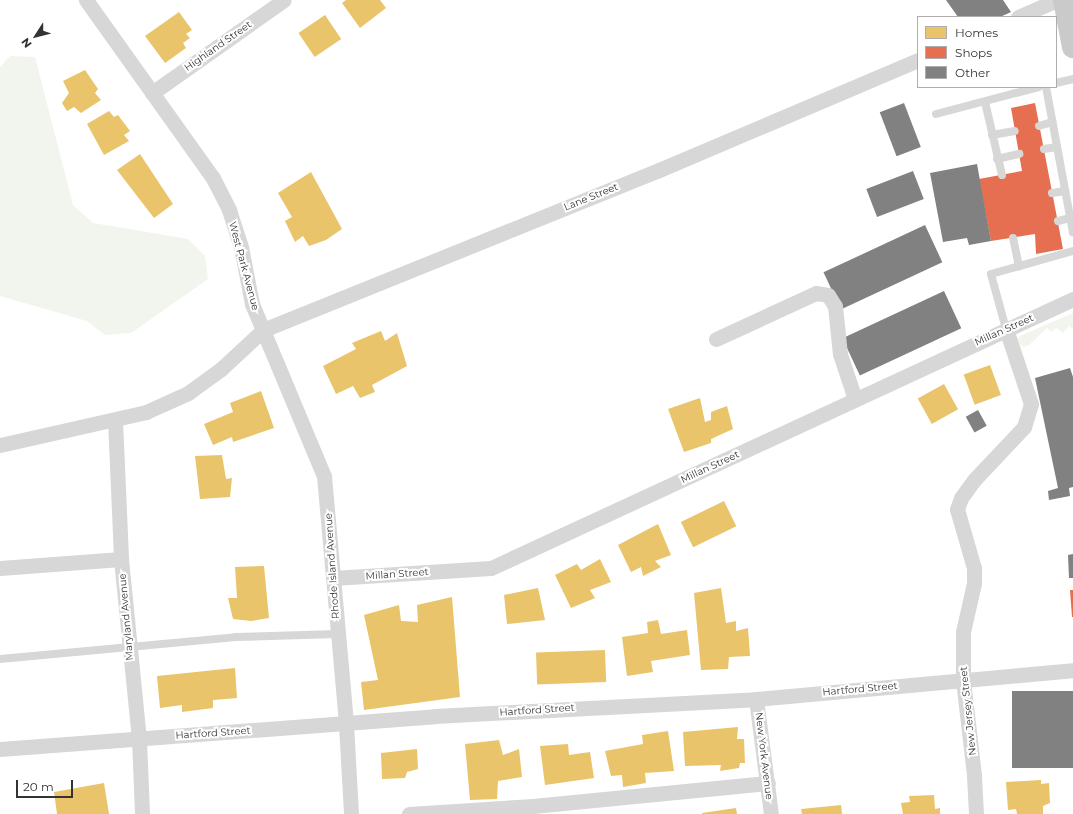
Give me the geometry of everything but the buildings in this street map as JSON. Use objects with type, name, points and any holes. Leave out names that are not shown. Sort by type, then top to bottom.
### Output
[{"type":"main road","points":[[1064,0],[1073,47]]},
{"type":"street","name":"West Park Avenue","points":[[86,0],[213,178],[229,210],[241,247],[252,304],[263,330]]},
{"type":"street","name":"Highland Street","points":[[152,93],[284,0]]},
{"type":"street","points":[[1020,16],[1057,0]]},
{"type":"street","name":"Lane Street","points":[[263,330],[659,170],[917,60]]},
{"type":"street","points":[[716,339],[816,293],[828,295],[835,306],[840,354],[855,399]]},
{"type":"street","name":"Millan Street","points":[[333,578],[491,568],[1073,299]]},
{"type":"street","name":"New Jersey Street","points":[[976,814],[974,775],[963,680],[963,632],[974,583],[974,568],[957,509],[961,498],[974,480],[1024,427],[1031,404],[1006,329]]},
{"type":"street","points":[[0,445],[146,412],[188,393],[221,370],[263,330]]},
{"type":"street","name":"Rhode Island Avenue","points":[[263,330],[324,476],[346,724],[351,814]]},
{"type":"street","name":"Maryland Avenue","points":[[115,420],[121,560],[128,648],[140,739],[142,814]]},
{"type":"street","points":[[0,568],[121,560]]},
{"type":"street","name":"Hartford Street","points":[[0,749],[498,712],[756,699],[1073,670]]},
{"type":"street","name":"New York Avenue","points":[[756,699],[768,782],[770,814]]},
{"type":"street","points":[[409,814],[546,809],[768,782]]},
{"type":"lane","points":[[1057,83],[1073,80]]},
{"type":"lane","points":[[1046,88],[1073,233]]},
{"type":"lane","points":[[936,114],[985,102],[1027,89]]},
{"type":"lane","points":[[985,102],[997,159],[1002,175]]},
{"type":"lane","points":[[1039,126],[1052,122]]},
{"type":"lane","points":[[992,135],[1015,131]]},
{"type":"lane","points":[[1044,149],[1057,146]]},
{"type":"lane","points":[[997,159],[1019,154]]},
{"type":"lane","points":[[1052,193],[1065,191]]},
{"type":"lane","points":[[1058,221],[1070,218]]},
{"type":"lane","points":[[1013,238],[1020,266]]},
{"type":"lane","points":[[1006,329],[991,274],[1073,251]]},
{"type":"lane","points":[[0,659],[236,637],[337,634]]},
{"type":"shaded area","points":[[10,56],[35,57],[73,205],[93,223],[188,239],[205,256],[208,279],[131,333],[105,335],[87,321],[0,296],[0,67]]},
{"type":"shaded area","points":[[1073,313],[1073,329],[1069,326],[1063,333],[1056,328],[1052,332],[1047,328],[1029,345],[1024,347],[1020,345],[1018,339],[1020,336]]}]
